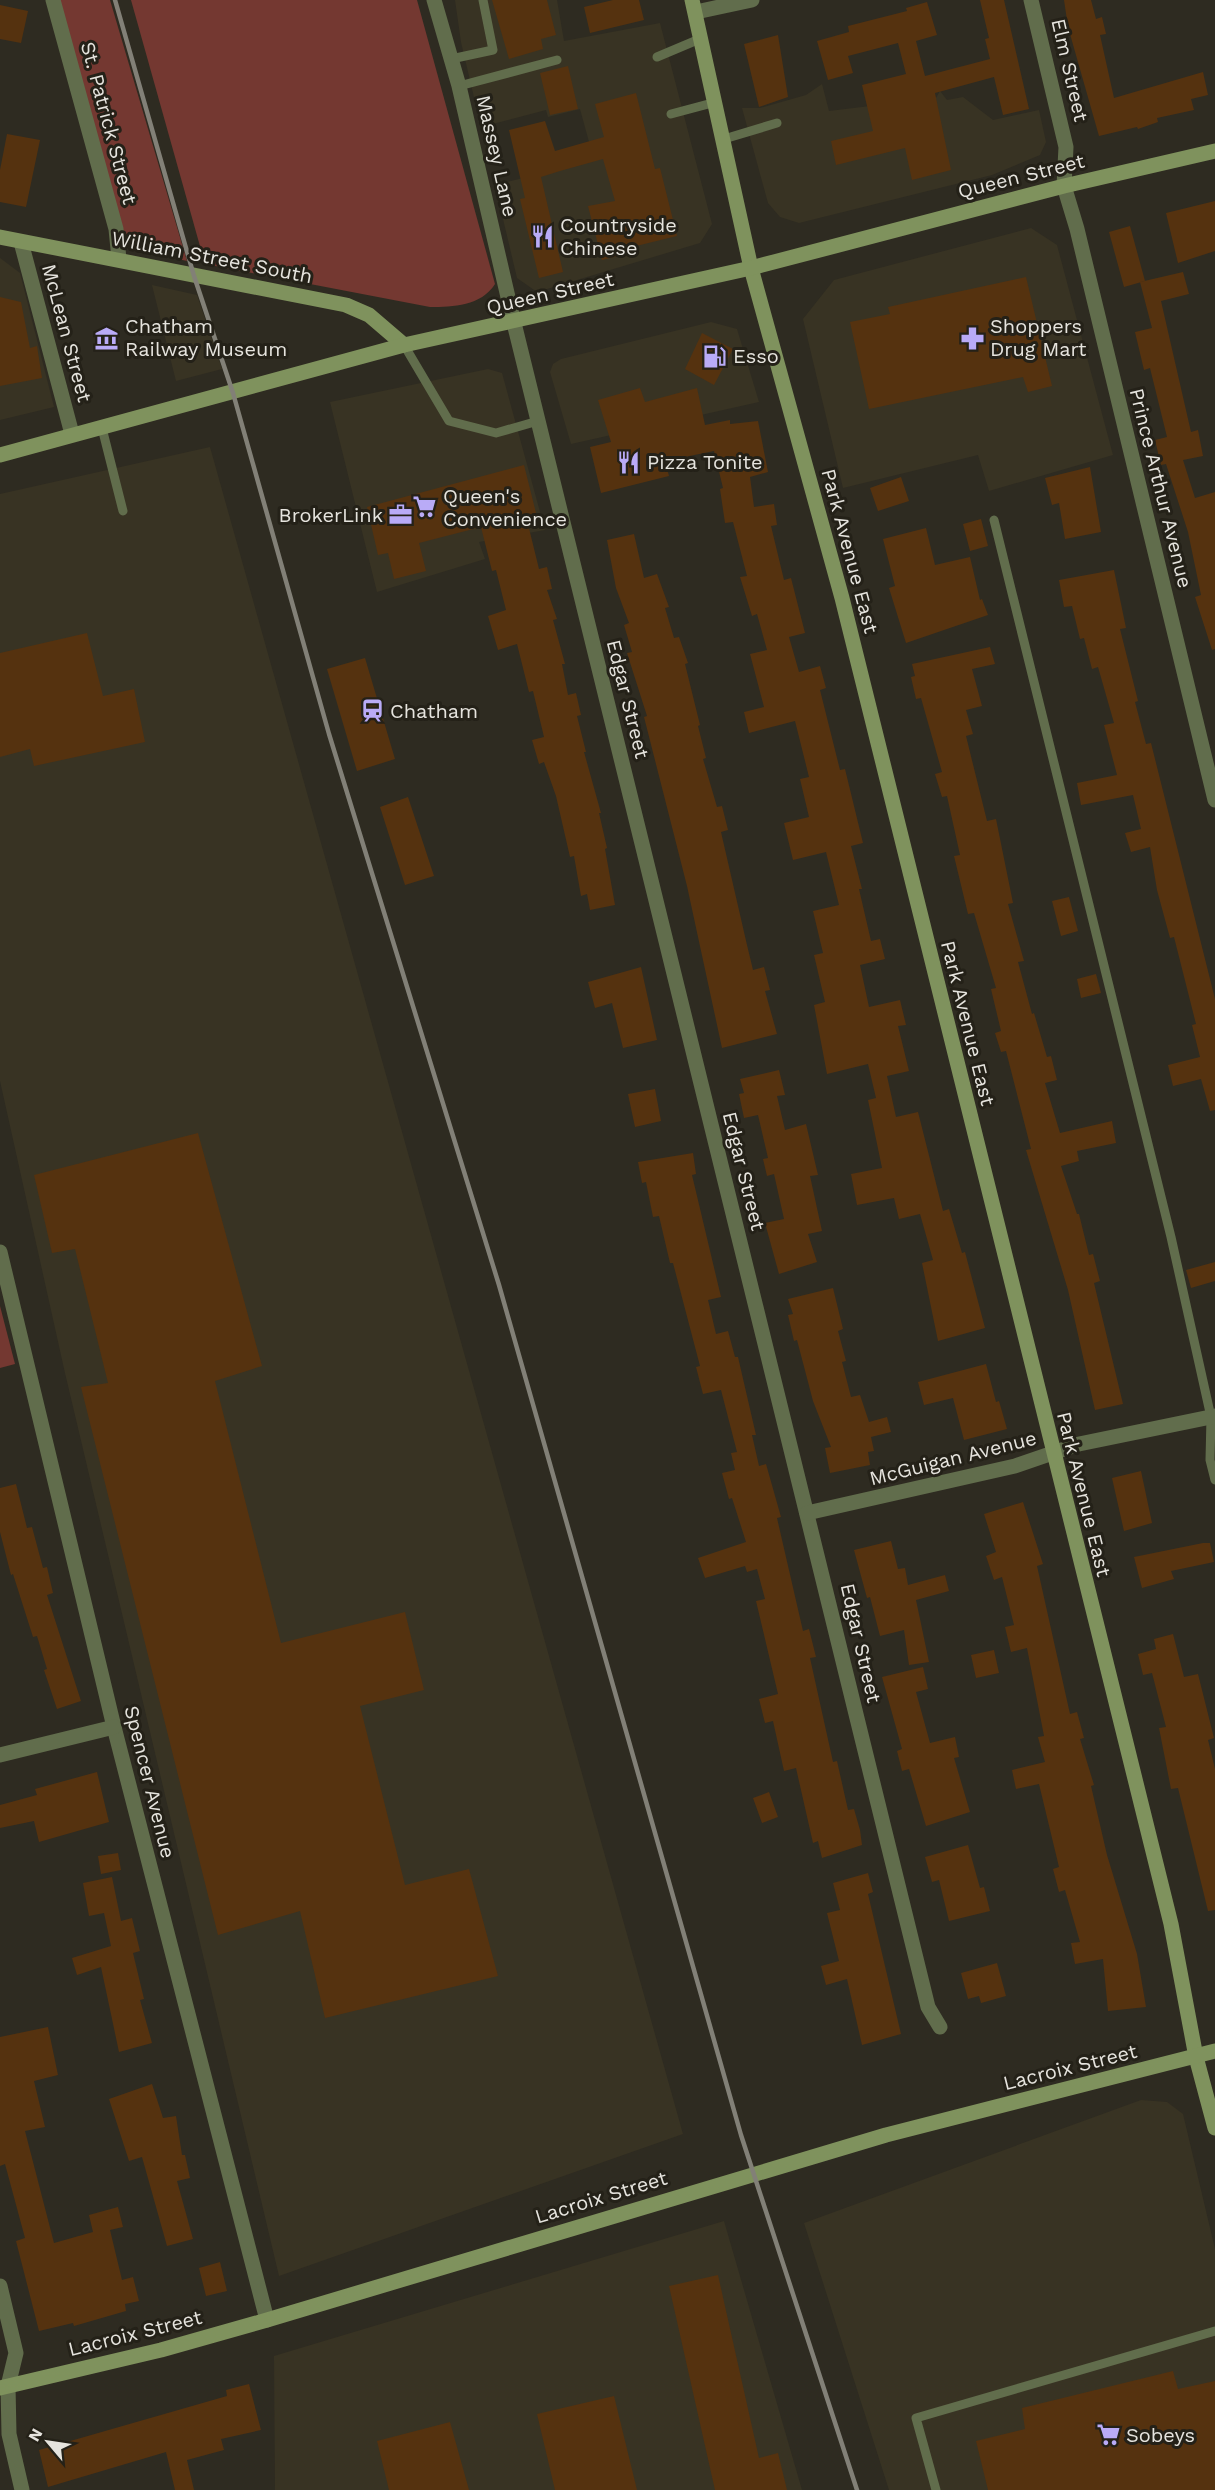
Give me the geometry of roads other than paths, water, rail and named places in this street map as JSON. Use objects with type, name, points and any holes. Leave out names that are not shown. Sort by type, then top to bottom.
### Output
[{"type":"main road","name":"Park Avenue East","points":[[694,6],[751,268],[842,598],[1052,1455],[1171,1924],[1196,2057],[1215,2128]]},
{"type":"main road","name":"Queen Street","points":[[0,455],[404,345],[514,323],[751,268],[1064,186],[1215,151]]},
{"type":"main road","name":"William Street South","points":[[0,237],[346,305],[369,315],[404,345]]},
{"type":"main road","name":"Lacroix Street","points":[[4,2387],[161,2350],[267,2320],[886,2135],[1215,2051]]},
{"type":"street","name":"St. Patrick Street","points":[[53,0],[116,229],[119,259]]},
{"type":"street","name":"Massey Lane","points":[[434,0],[459,86],[514,323]]},
{"type":"street","points":[[694,6],[752,0]]},
{"type":"street","name":"Elm Street","points":[[1031,0],[1067,151],[1064,186]]},
{"type":"street","name":"Prince Arthur Avenue","points":[[1064,186],[1077,229],[1213,782],[1215,800]]},
{"type":"street","name":"McLean Street","points":[[21,242],[72,434]]},
{"type":"street","name":"Edgar Street","points":[[514,323],[928,2007],[940,2027]]},
{"type":"street","name":"Spencer Avenue","points":[[0,1252],[114,1727],[267,2320]]},
{"type":"street","name":"McGuigan Avenue","points":[[807,1513],[866,1502],[1052,1455],[1079,1444],[1213,1416]]},
{"type":"street","points":[[0,1755],[114,1727]]},
{"type":"street","points":[[0,2286],[16,2353],[4,2387],[9,2434],[22,2490]]},
{"type":"lane","points":[[452,59],[493,50],[483,0]]},
{"type":"lane","points":[[657,57],[702,38]]},
{"type":"lane","points":[[459,86],[557,60]]},
{"type":"lane","points":[[671,114],[716,102]]},
{"type":"lane","points":[[724,139],[777,123]]},
{"type":"lane","points":[[404,345],[449,421],[496,432],[538,421]]},
{"type":"lane","points":[[102,428],[123,511]]},
{"type":"lane","points":[[994,520],[1213,1416],[1210,1460],[1215,1480]]},
{"type":"lane","points":[[936,2490],[916,2418],[1215,2331]]},
{"type":"railway","points":[[115,0],[194,276],[233,393],[329,734],[499,1285],[741,2135],[857,2490]]},
{"type":"place","name":"Countryside Chinese","points":[[542,236]]},
{"type":"place","name":"Chatham Railway Museum","points":[[107,338]]},
{"type":"place","name":"Shoppers Drug Mart","points":[[972,338]]},
{"type":"place","name":"Esso","points":[[715,356]]},
{"type":"place","name":"Pizza Tonite","points":[[629,462]]},
{"type":"place","name":"Queen's Convenience","points":[[425,507]]},
{"type":"place","name":"BrokerLink","points":[[401,515]]},
{"type":"place","name":"Chatham","points":[[372,711]]},
{"type":"place","name":"Sobeys","points":[[1108,2435]]}]
